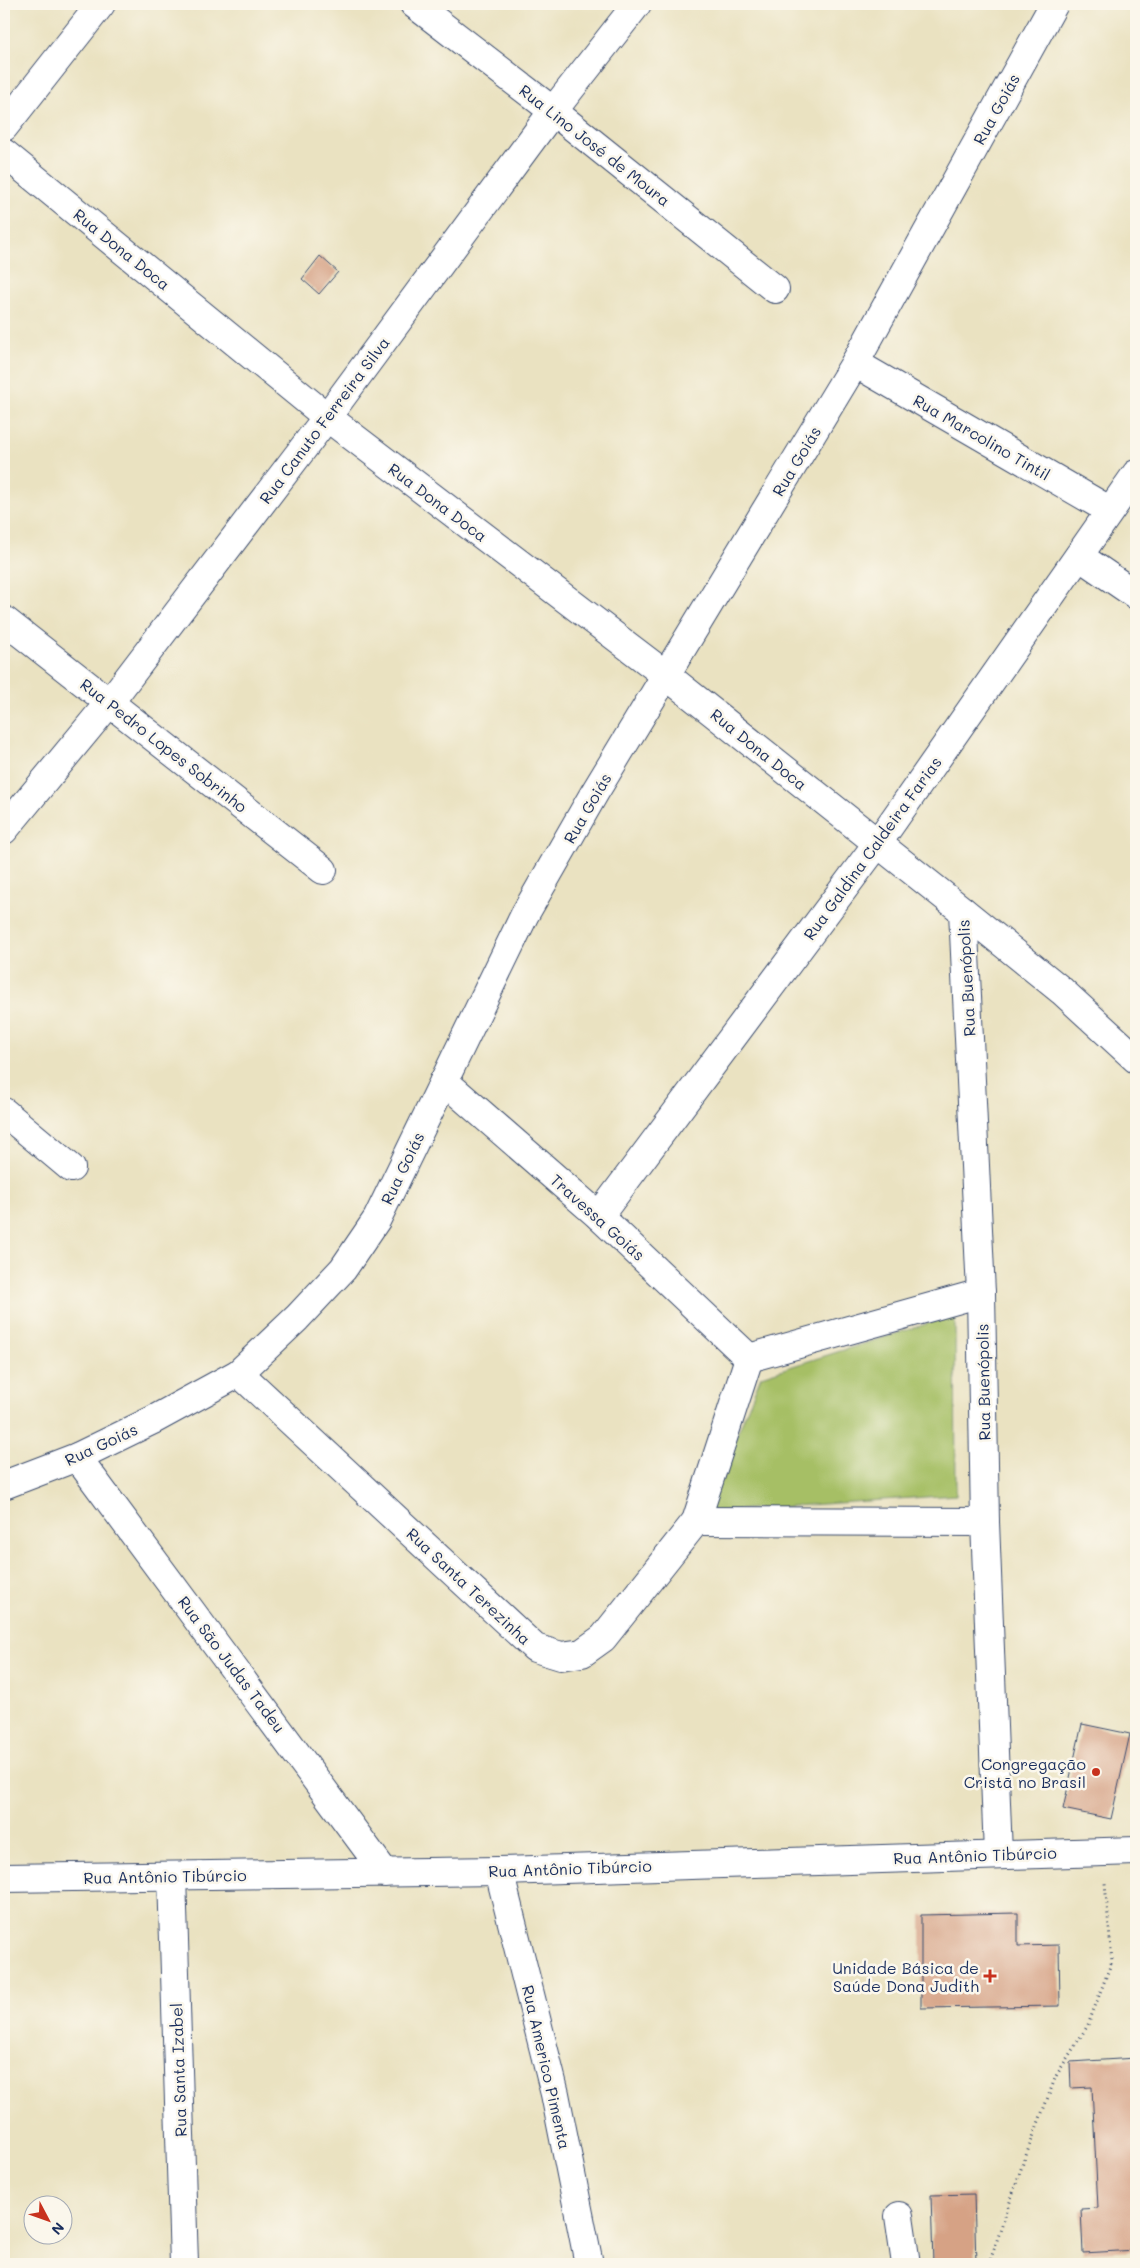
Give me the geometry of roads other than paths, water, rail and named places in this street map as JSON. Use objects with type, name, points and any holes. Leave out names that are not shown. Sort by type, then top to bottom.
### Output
[{"type":"street","points":[[4,127],[101,4]]},
{"type":"street","name":"Rua Lino José de Moura","points":[[414,4],[553,111],[775,288]]},
{"type":"street","name":"Rua Canuto Ferreira Silva","points":[[4,830],[109,703],[327,417],[553,111],[638,4]]},
{"type":"street","name":"Rua Goiás","points":[[4,1485],[77,1457],[153,1420],[239,1373],[297,1318],[342,1269],[377,1219],[525,914],[595,792],[855,363],[1054,4]]},
{"type":"street","name":"Rua Dona Doca","points":[[4,154],[327,417],[667,676],[963,911],[1062,991],[1136,1059]]},
{"type":"street","name":"Rua Marcolino Tintil","points":[[855,363],[1109,510]]},
{"type":"street","name":"Rua Galdina Caldeira Farias","points":[[599,1216],[877,844],[1136,474]]},
{"type":"street","points":[[1079,556],[1136,595]]},
{"type":"street","name":"Rua Pedro Lopes Sobrinho","points":[[4,620],[323,870]]},
{"type":"street","name":"Rua Buenópolis","points":[[963,911],[981,1293],[985,1522],[998,1854]]},
{"type":"street","name":"Travessa Goiás","points":[[444,1081],[599,1216],[749,1358]]},
{"type":"street","points":[[4,1112],[71,1168]]},
{"type":"street","points":[[981,1293],[749,1358],[696,1521],[985,1522]]},
{"type":"street","name":"Rua Santa Terezinha","points":[[239,1373],[535,1648],[561,1656],[582,1653],[604,1638],[696,1521]]},
{"type":"street","name":"Rua São Judas Tadeu","points":[[77,1457],[385,1873]]},
{"type":"street","name":"Rua Antônio Tibúrcio","points":[[4,1878],[499,1871],[1136,1851]]},
{"type":"street","name":"Rua Americo Pimenta","points":[[499,1871],[555,2094],[589,2264]]},
{"type":"street","name":"Rua Santa Izabel","points":[[172,1876],[184,2264]]},
{"type":"street","points":[[899,2216],[906,2264]]},
{"type":"place","name":"Congregação Cristã no Brasil","points":[[1096,1772]]},
{"type":"place","name":"Unidade Básica de Saúde Dona Judith","points":[[990,1976]]}]
